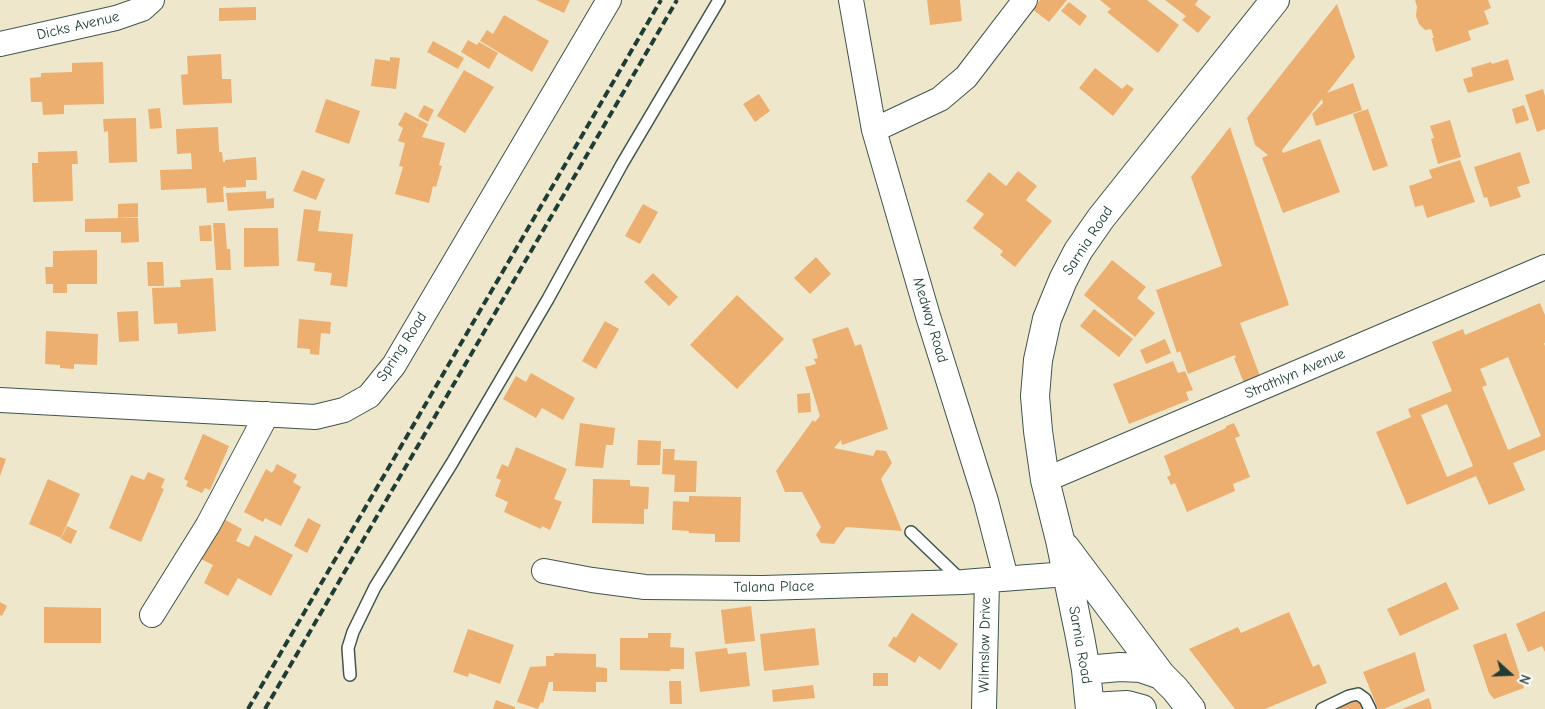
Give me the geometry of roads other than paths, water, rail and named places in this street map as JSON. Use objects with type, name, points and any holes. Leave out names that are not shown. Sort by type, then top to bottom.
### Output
[{"type":"main road","name":"Sarnia Road","points":[[1090,708],[1086,670],[1060,540],[1045,480],[1038,431],[1036,396],[1038,360],[1047,319],[1063,280],[1078,251],[1101,218],[1274,0]]},
{"type":"main road","points":[[1060,540],[1161,675],[1191,709]]},
{"type":"main road","points":[[1086,670],[1142,668],[1161,675]]},
{"type":"main road","points":[[1090,708],[1127,705],[1142,709]]},
{"type":"street","name":"Dicks Avenue","points":[[0,44],[116,18],[142,9],[152,0]]},
{"type":"street","name":"Spring Road","points":[[0,400],[315,417],[344,410],[369,396],[394,365],[609,0]]},
{"type":"street","name":"Medway Road","points":[[851,0],[874,130],[928,316],[986,502],[996,579]]},
{"type":"street","points":[[874,130],[940,100],[966,78],[1024,0]]},
{"type":"street","name":"Strathlyn Avenue","points":[[1045,480],[1545,267]]},
{"type":"street","points":[[152,615],[208,525],[267,414]]},
{"type":"street","name":"Talana Place","points":[[544,572],[645,587],[763,588],[963,582],[996,579]]},
{"type":"street","points":[[996,579],[1067,574]]},
{"type":"street","name":"Wilmslow Drive","points":[[984,709],[996,579]]},
{"type":"lane","points":[[350,675],[348,648],[353,632],[376,587],[452,463],[543,307],[622,164],[719,0]]},
{"type":"lane","points":[[911,532],[963,582]]},
{"type":"lane","points":[[1322,709],[1349,696],[1358,694],[1365,699],[1370,709]]},
{"type":"railway","points":[[248,709],[661,0]]},
{"type":"railway","points":[[265,709],[677,0]]}]
